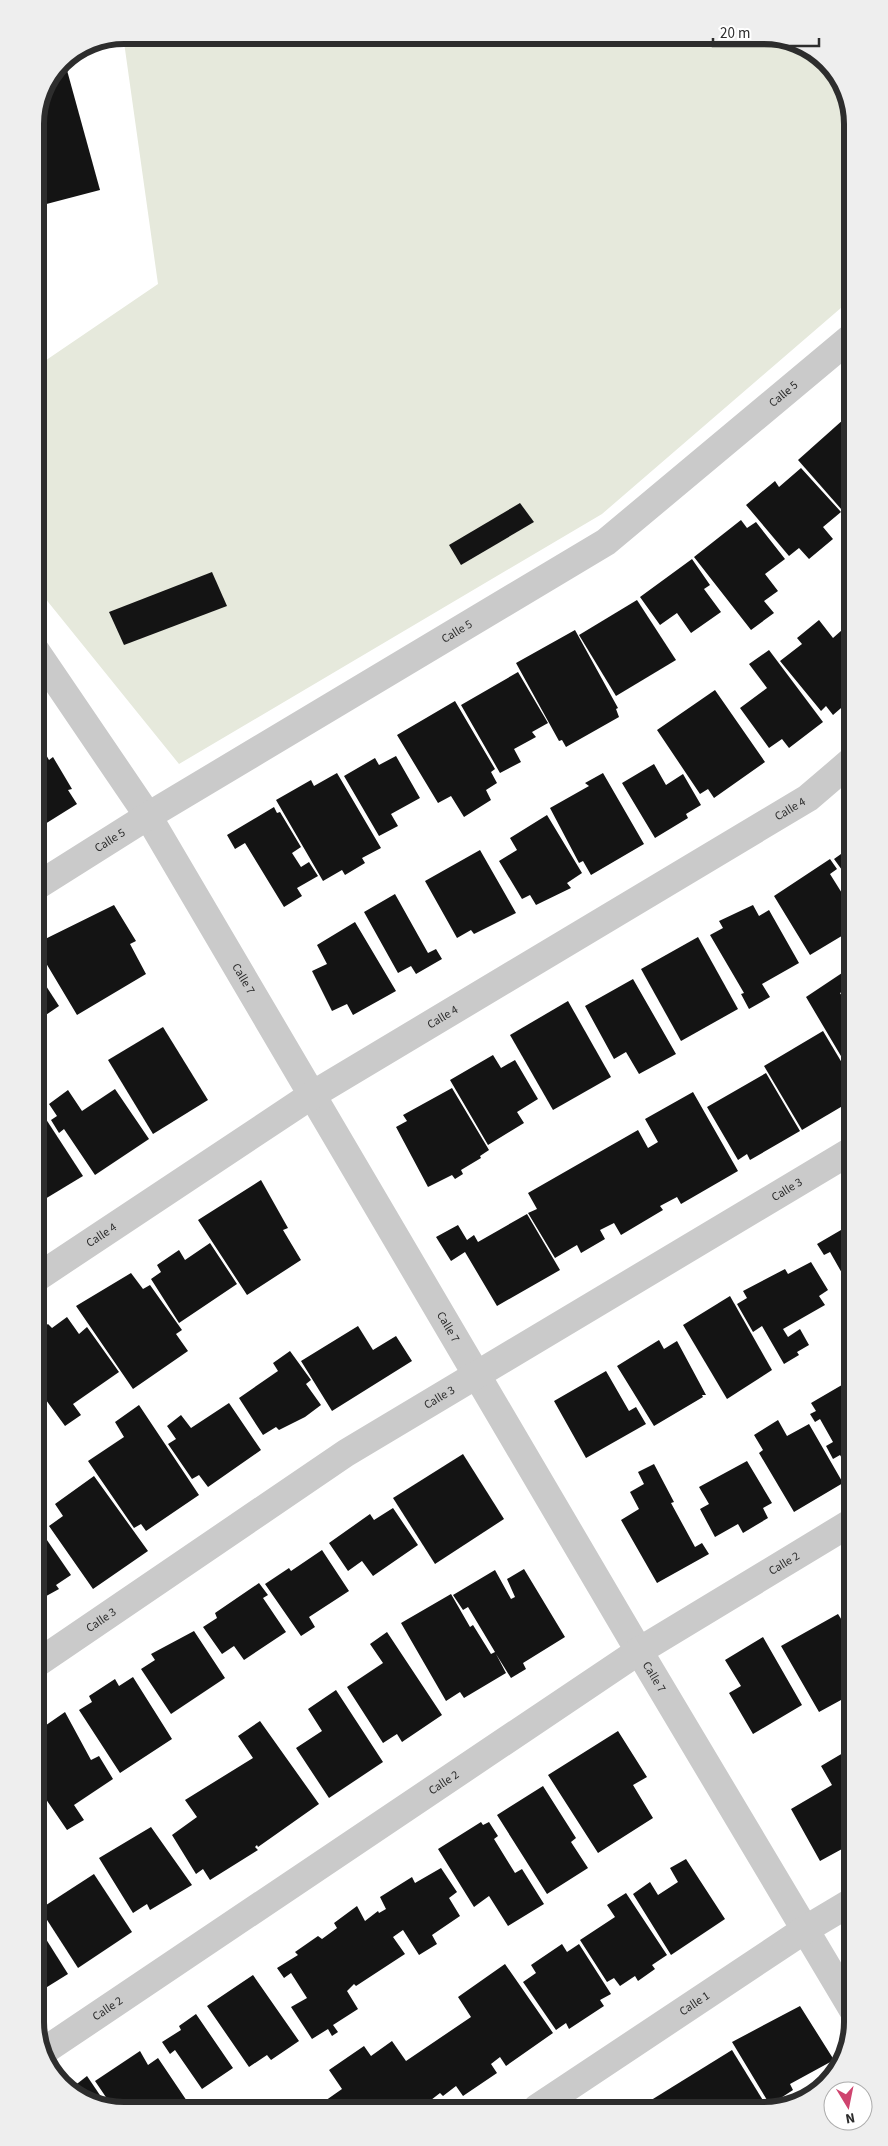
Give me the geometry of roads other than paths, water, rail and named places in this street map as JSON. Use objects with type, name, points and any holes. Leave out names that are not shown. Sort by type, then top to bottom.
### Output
[{"type":"street","name":"Calle 5","points":[[44,882],[148,816],[606,542],[844,342]]},
{"type":"street","name":"Calle 7","points":[[44,663],[148,816],[639,1651],[844,1994]]},
{"type":"street","name":"Calle 4","points":[[44,1273],[312,1095],[808,798],[844,767]]},
{"type":"street","name":"Calle 3","points":[[44,1659],[346,1453],[476,1373],[844,1155]]},
{"type":"street","name":"Calle 2","points":[[48,2049],[639,1651],[844,1527]]},
{"type":"street","name":"Calle 1","points":[[546,2102],[806,1929],[844,1906]]}]
